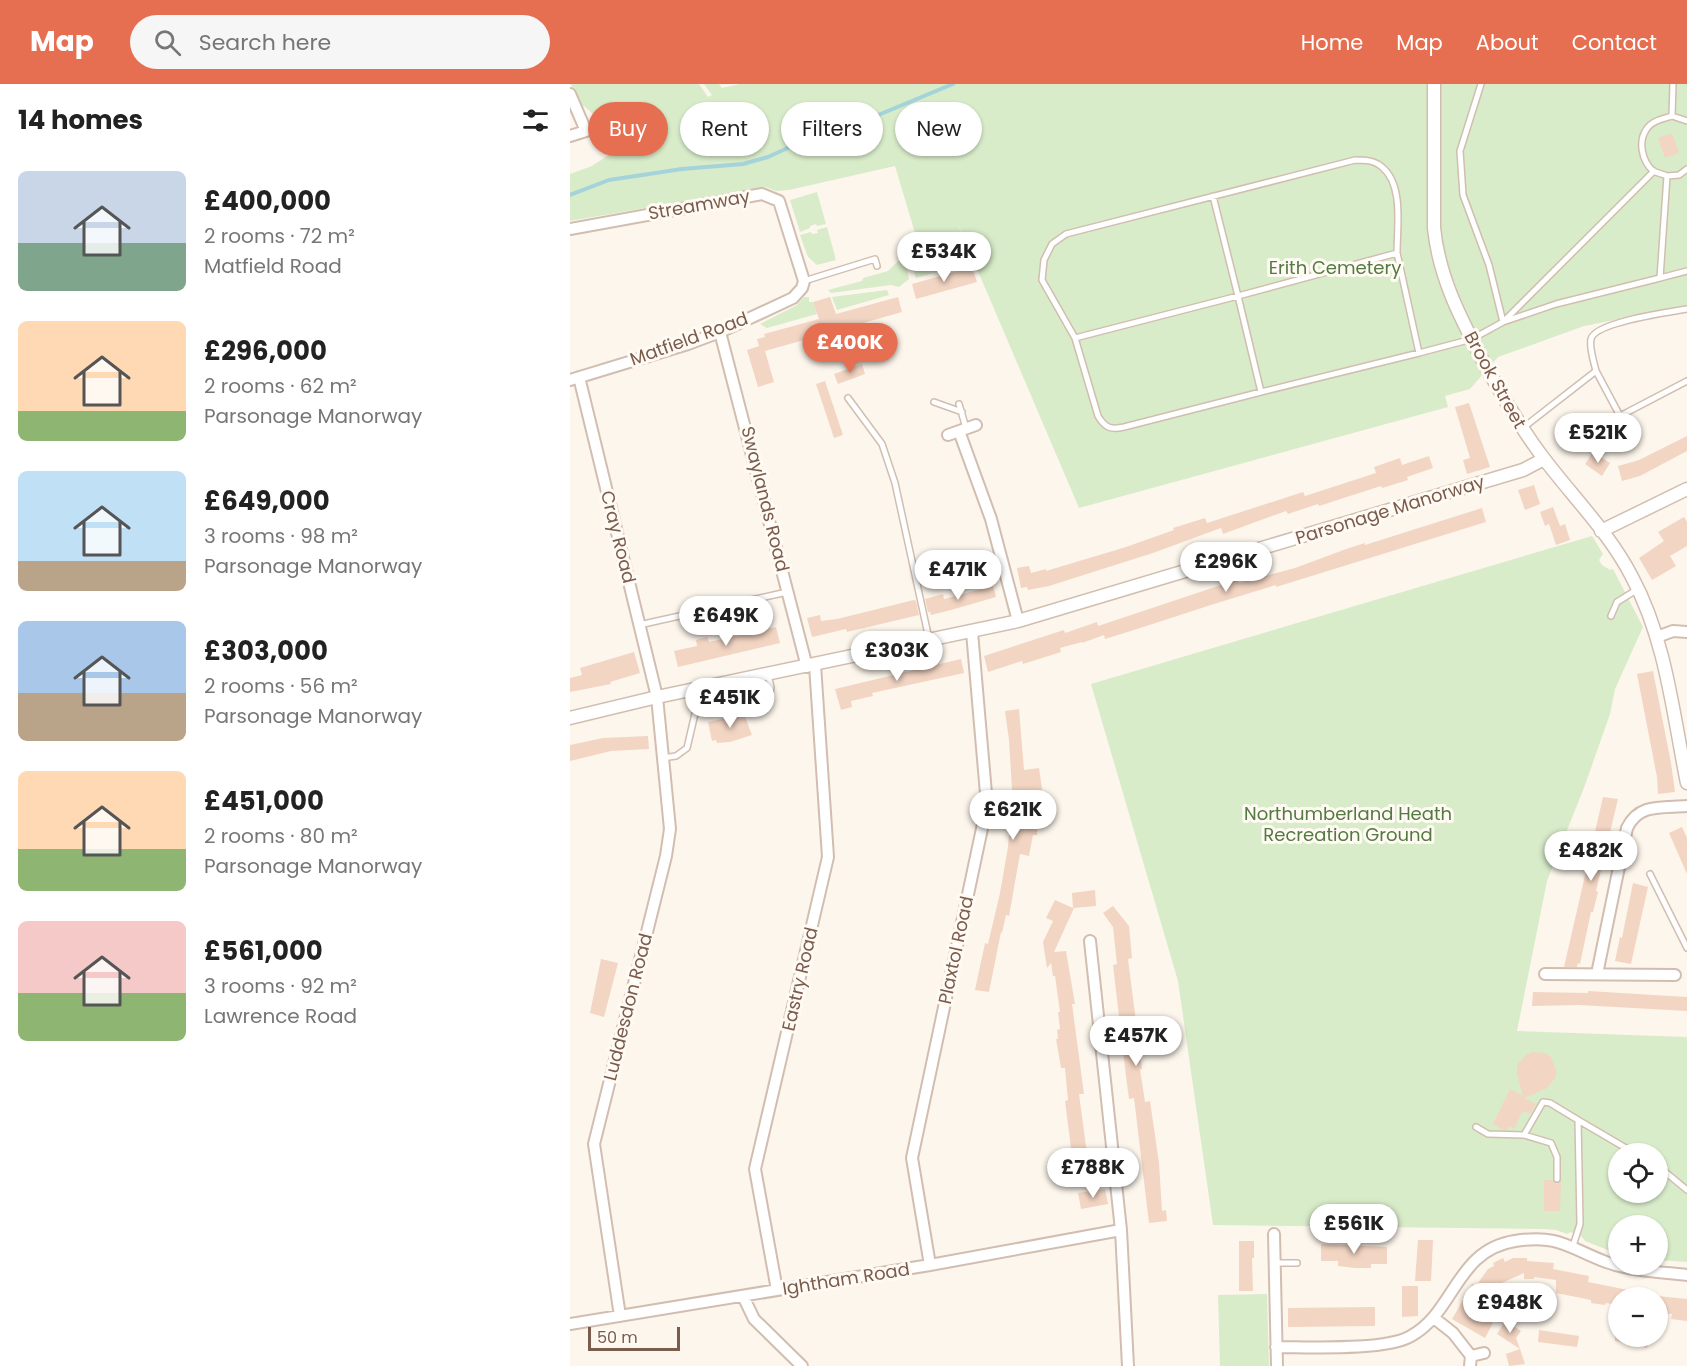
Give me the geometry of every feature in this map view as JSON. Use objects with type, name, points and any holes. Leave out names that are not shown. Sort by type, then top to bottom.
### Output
[{"type":"street","name":"Brook Street","points":[[1434,84],[1432,178],[1436,250],[1444,279],[1498,389],[1522,428],[1601,531],[1632,576],[1657,636],[1687,783]]},
{"type":"street","points":[[570,94],[586,131],[570,136]]},
{"type":"street","name":"Streamway","points":[[570,229],[762,194],[780,201],[803,285]]},
{"type":"street","name":"Matfield Road","points":[[574,378],[688,344],[720,332],[793,298],[803,285]]},
{"type":"street","name":"Swaylands Road","points":[[720,332],[811,666]]},
{"type":"street","name":"Cray Road","points":[[574,378],[657,698]]},
{"type":"street","points":[[948,435],[967,428],[1018,621]]},
{"type":"street","name":"Parsonage Manorway","points":[[570,718],[1018,621],[1523,470],[1544,459]]},
{"type":"street","points":[[1601,531],[1687,489]]},
{"type":"street","name":"Plaxtol Road","points":[[930,1265],[912,1158],[987,805],[972,632]]},
{"type":"street","points":[[1657,636],[1673,632],[1687,632]]},
{"type":"street","name":"Eastry Road","points":[[777,1290],[755,1169],[828,857],[811,666]]},
{"type":"street","name":"Luddesdon Road","points":[[620,1316],[594,1144],[666,856],[670,829],[657,698]]},
{"type":"street","points":[[1597,974],[1627,828],[1632,816],[1644,810],[1687,806]]},
{"type":"street","points":[[1090,941],[1121,1230],[1128,1366]]},
{"type":"street","points":[[1545,974],[1675,975]]},
{"type":"street","name":"Ightham Road","points":[[570,1324],[930,1265],[1121,1230]]},
{"type":"street","points":[[1274,1234],[1277,1366]]},
{"type":"street","points":[[1276,1347],[1386,1344],[1410,1337],[1434,1318],[1468,1267],[1493,1248],[1513,1241],[1535,1238],[1556,1240],[1606,1262],[1629,1268],[1687,1275]]},
{"type":"street","points":[[743,1296],[754,1319],[802,1366]]},
{"type":"street","points":[[1434,1318],[1453,1333],[1470,1361],[1484,1353]]},
{"type":"lane","points":[[1481,84],[1460,152],[1462,195],[1489,265],[1503,322]]},
{"type":"lane","points":[[1672,116],[1673,84]]},
{"type":"lane","points":[[1687,121],[1672,116],[1656,121],[1646,129],[1642,142],[1643,157],[1654,171],[1667,176],[1679,175],[1687,168]]},
{"type":"lane","points":[[1419,353],[1397,253],[1396,200],[1393,180],[1382,166],[1370,161],[1354,160],[1066,234],[1052,244],[1044,260],[1042,280],[1075,338],[1098,416],[1104,425],[1113,430],[1419,353],[1472,339],[1503,322],[1556,304],[1687,271]]},
{"type":"lane","points":[[1503,322],[1654,171]]},
{"type":"lane","points":[[1660,278],[1667,176]]},
{"type":"lane","points":[[1213,196],[1261,392]]},
{"type":"lane","points":[[1075,338],[1397,253]]},
{"type":"lane","points":[[803,285],[875,259],[878,266]]},
{"type":"lane","points":[[1687,309],[1621,322],[1598,330],[1593,333],[1591,343],[1596,371],[1620,416],[1687,381]]},
{"type":"lane","points":[[1522,428],[1596,371]]},
{"type":"lane","points":[[848,398],[882,444],[895,483],[929,639]]},
{"type":"lane","points":[[934,402],[962,412]]},
{"type":"lane","points":[[959,404],[967,428]]},
{"type":"lane","points":[[1611,616],[1617,602],[1638,590]]},
{"type":"lane","points":[[639,625],[789,591]]},
{"type":"lane","points":[[697,705],[703,707],[738,702],[770,693],[768,674]]},
{"type":"lane","points":[[662,758],[676,756],[687,748],[697,705],[694,690]]},
{"type":"lane","points":[[1650,874],[1687,948]]},
{"type":"lane","points":[[1524,1135],[1543,1102],[1550,1103],[1617,1143]]},
{"type":"lane","points":[[1572,1246],[1580,1224],[1578,1120]]},
{"type":"lane","points":[[1476,1127],[1488,1134],[1524,1135],[1551,1143],[1557,1157],[1557,1179]]},
{"type":"lane","points":[[1668,1174],[1687,1190]]},
{"type":"lane","points":[[1275,1263],[1297,1263]]},
{"type":"green space","name":"Erith Cemetery","points":[[571,84],[699,84],[708,97],[712,95],[704,84],[719,84],[722,88],[740,84],[1687,84],[1687,306],[1584,326],[1498,357],[1470,389],[1445,396],[1448,407],[1079,508],[957,222],[972,262],[916,278],[910,261],[901,253],[918,243],[895,166],[789,190],[776,191],[766,187],[570,221],[570,174],[592,166],[607,156],[668,156],[668,102],[588,102],[588,110],[584,106],[581,108]]},
{"type":"green space","points":[[817,192],[826,224],[817,226],[816,224],[800,232],[790,200]]},
{"type":"green space","points":[[827,227],[836,260],[817,265],[808,257],[800,235],[818,233],[817,230]]},
{"type":"green space","points":[[899,260],[907,268],[909,279],[899,287],[891,285],[831,293],[828,290],[888,271]]},
{"type":"green space","points":[[887,290],[889,295],[837,310],[832,297]]},
{"type":"green space","points":[[804,297],[809,297],[809,302],[813,302],[817,314],[767,328],[760,324],[797,305]]},
{"type":"green space","name":"Northumberland Heath Recreation Ground","points":[[1592,536],[1603,554],[1599,560],[1602,565],[1610,570],[1613,569],[1643,627],[1615,689],[1610,714],[1585,785],[1547,881],[1517,1031],[1687,1037],[1687,1262],[1668,1261],[1668,1215],[1608,1215],[1608,1250],[1585,1241],[1581,1236],[1571,1232],[1567,1234],[1545,1229],[1213,1225],[1178,981],[1091,684]]},
{"type":"green space","points":[[1267,1294],[1269,1366],[1220,1366],[1218,1295]]},
{"type":"building","points":[[1672,133],[1679,153],[1665,158],[1658,138]]},
{"type":"building","points":[[972,267],[977,282],[916,299],[912,284]]},
{"type":"building","points":[[830,297],[836,314],[898,297],[902,312],[765,351],[774,382],[758,387],[747,350],[759,346],[757,339],[765,337],[764,334],[819,319],[813,302]]},
{"type":"building","points":[[862,364],[865,374],[838,384],[834,374]]},
{"type":"building","points":[[825,381],[843,435],[834,438],[816,384]]},
{"type":"building","points":[[1469,403],[1490,467],[1467,474],[1463,460],[1470,458],[1455,407]]},
{"type":"building","points":[[1687,436],[1687,451],[1640,476],[1622,481],[1618,466],[1639,460]]},
{"type":"building","points":[[1593,452],[1610,463],[1602,476],[1585,464]]},
{"type":"building","points":[[1429,456],[1433,468],[1407,477],[1408,480],[1288,514],[1286,511],[1223,534],[1221,528],[1153,553],[1049,586],[1028,590],[1027,587],[1021,588],[1017,568],[1029,566],[1031,573],[1046,569],[1046,571],[1126,547],[1205,518],[1207,523],[1303,492],[1305,496],[1376,473],[1374,467],[1400,458],[1402,465]]},
{"type":"building","points":[[1534,485],[1540,504],[1525,510],[1518,490]]},
{"type":"building","points":[[1553,507],[1560,526],[1565,524],[1570,540],[1556,545],[1549,524],[1545,526],[1540,512]]},
{"type":"building","points":[[1482,508],[1486,522],[1105,639],[1104,635],[1060,648],[1061,652],[1023,664],[1022,661],[988,672],[984,656],[1064,630],[1065,633],[1097,622],[1098,626],[1238,580],[1239,583],[1295,568],[1349,548]]},
{"type":"building","points":[[1684,517],[1687,522],[1687,546],[1670,556],[1676,566],[1652,580],[1639,558],[1664,541],[1658,532]]},
{"type":"building","points":[[993,586],[996,597],[931,615],[928,612],[925,599],[943,594],[944,599]]},
{"type":"building","points":[[914,600],[919,615],[847,632],[846,629],[812,637],[807,618],[820,615],[821,621],[837,619]]},
{"type":"building","points":[[776,627],[780,643],[678,667],[674,651],[697,646],[696,640],[707,637],[709,642]]},
{"type":"building","points":[[634,652],[640,673],[610,682],[611,684],[570,692],[570,678],[582,675],[580,668]]},
{"type":"building","points":[[961,659],[964,673],[872,693],[873,696],[851,701],[852,707],[841,710],[835,689]]},
{"type":"building","points":[[1653,671],[1675,792],[1658,794],[1657,777],[1637,674]]},
{"type":"building","points":[[1019,709],[1024,770],[1039,768],[1043,796],[1039,797],[1037,835],[1033,835],[1029,856],[1020,854],[1009,916],[1006,915],[1001,932],[989,992],[975,990],[985,943],[988,944],[1000,893],[1010,822],[1014,823],[1005,711]]},
{"type":"building","points":[[744,714],[752,735],[730,742],[712,741],[708,722]]},
{"type":"building","points":[[648,736],[649,749],[611,751],[570,761],[570,745],[603,738]]},
{"type":"building","points":[[1603,797],[1618,799],[1596,891],[1598,892],[1593,912],[1591,912],[1580,964],[1578,963],[1577,967],[1564,967]]},
{"type":"building","points":[[1682,827],[1687,838],[1687,874],[1669,833]]},
{"type":"building","points":[[1633,883],[1648,887],[1631,964],[1615,961]]},
{"type":"building","points":[[1095,890],[1096,906],[1074,908],[1054,952],[1066,951],[1075,1004],[1072,1004],[1084,1094],[1079,1094],[1087,1154],[1072,1156],[1065,1101],[1068,1100],[1065,1068],[1061,1068],[1056,1039],[1058,1039],[1057,1030],[1060,1029],[1058,1012],[1060,1012],[1055,976],[1053,976],[1051,963],[1047,968],[1043,942],[1053,921],[1046,918],[1055,900],[1073,908],[1072,893]]},
{"type":"building","points":[[1113,906],[1129,926],[1132,958],[1128,959],[1142,1069],[1140,1069],[1145,1102],[1150,1101],[1159,1163],[1162,1211],[1166,1210],[1167,1221],[1149,1223],[1134,1098],[1129,1099],[1126,1076],[1113,965],[1117,964],[1113,927],[1103,913]]},
{"type":"building","points":[[601,959],[618,963],[604,1017],[590,1013]]},
{"type":"building","points":[[1588,991],[1687,997],[1687,1011],[1579,1005],[1532,1006],[1533,992],[1588,993]]},
{"type":"building","points":[[1532,1052],[1545,1053],[1551,1057],[1556,1077],[1547,1088],[1524,1098],[1536,1104],[1530,1114],[1523,1111],[1514,1129],[1509,1126],[1507,1130],[1504,1130],[1493,1124],[1510,1089],[1523,1096],[1517,1065]]},
{"type":"building","points":[[1544,1180],[1552,1180],[1556,1184],[1561,1182],[1560,1211],[1544,1211]]},
{"type":"building","points":[[1105,1189],[1108,1204],[1081,1209],[1078,1193]]},
{"type":"building","points":[[1418,1240],[1433,1240],[1431,1281],[1415,1281]]},
{"type":"building","points":[[1239,1241],[1254,1241],[1253,1291],[1239,1291]]},
{"type":"building","points":[[1321,1244],[1387,1247],[1387,1264],[1371,1264],[1371,1268],[1355,1268],[1338,1266],[1338,1261],[1321,1261]]},
{"type":"building","points":[[1503,1258],[1505,1262],[1513,1258],[1527,1258],[1527,1261],[1554,1263],[1553,1269],[1589,1276],[1588,1282],[1613,1287],[1608,1287],[1608,1303],[1591,1303],[1591,1300],[1556,1293],[1556,1280],[1534,1277],[1534,1279],[1524,1279],[1524,1273],[1482,1292],[1489,1296],[1478,1314],[1493,1323],[1485,1338],[1452,1319],[1472,1284],[1476,1286],[1488,1269],[1494,1266],[1493,1263]]},
{"type":"building","points":[[1402,1286],[1418,1286],[1418,1316],[1402,1317]]},
{"type":"building","points":[[1668,1297],[1687,1299],[1687,1321],[1671,1319],[1672,1314],[1668,1314]]},
{"type":"building","points":[[1375,1307],[1375,1326],[1288,1327],[1288,1308]]},
{"type":"building","points":[[1505,1321],[1521,1331],[1516,1338],[1520,1349],[1497,1334]]},
{"type":"building","points":[[1539,1330],[1579,1336],[1577,1347],[1538,1342]]},
{"type":"building","points":[[1520,1349],[1525,1364],[1509,1366],[1506,1354]]},
{"type":"waterway","points":[[570,195],[609,180],[682,169],[743,164],[768,157],[792,146],[818,140],[953,84]]}]
